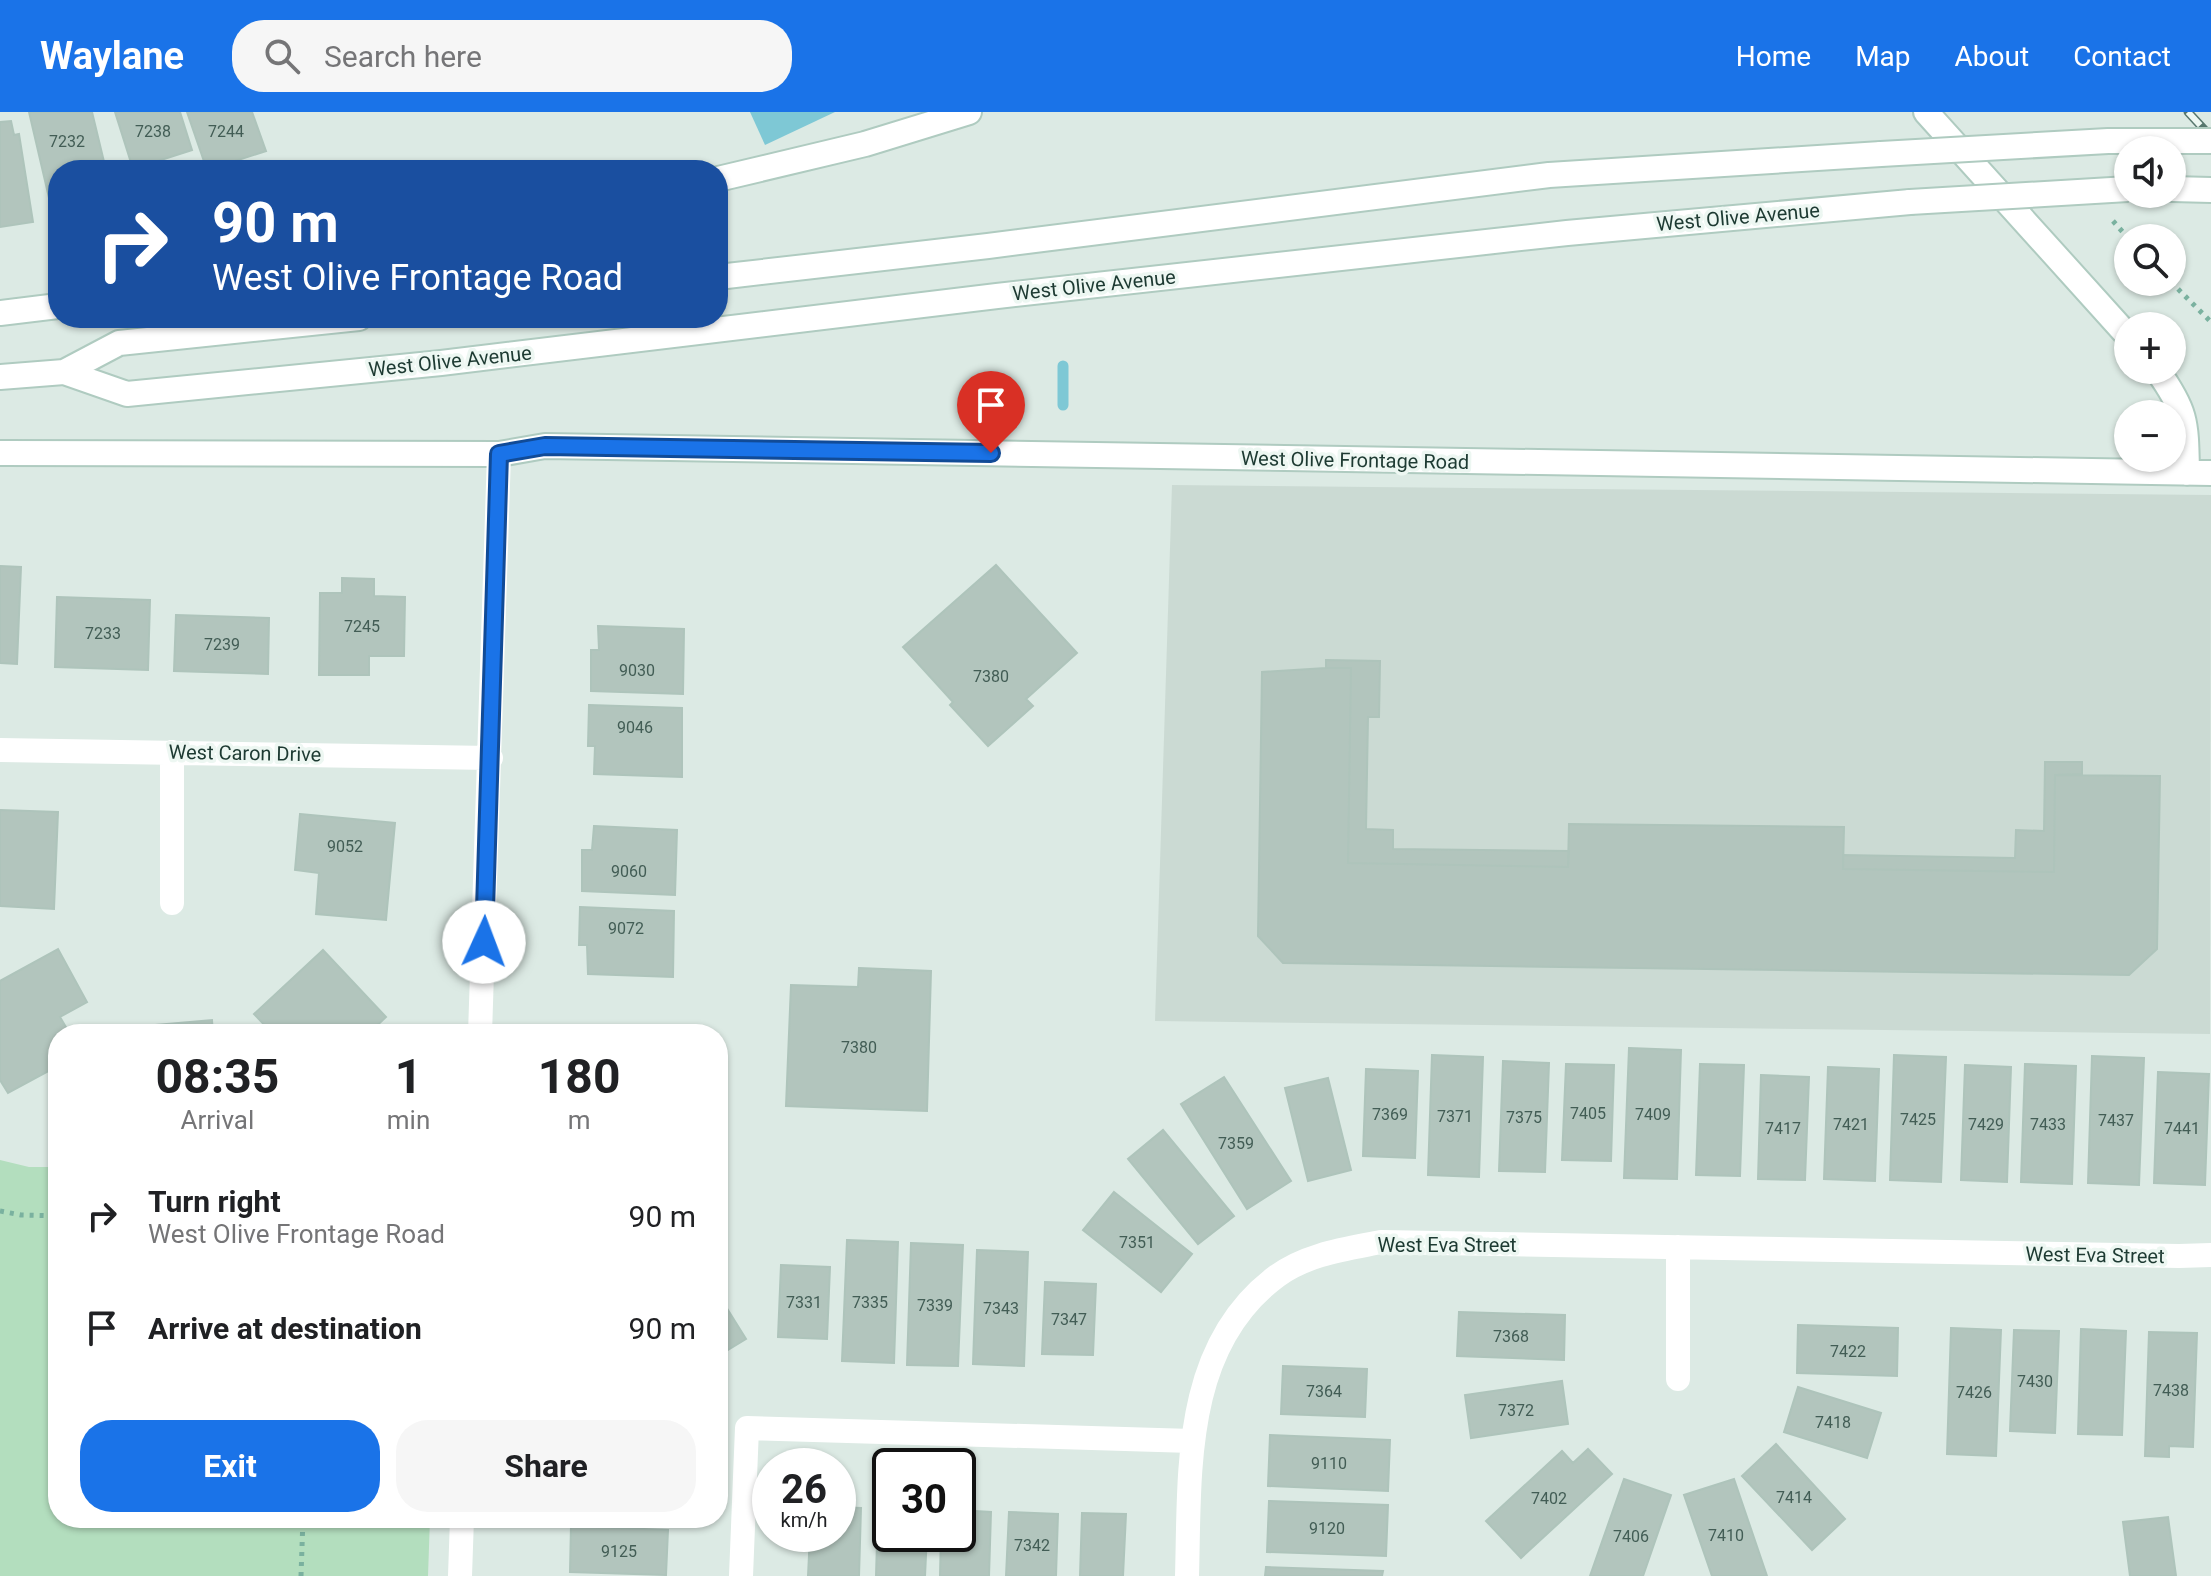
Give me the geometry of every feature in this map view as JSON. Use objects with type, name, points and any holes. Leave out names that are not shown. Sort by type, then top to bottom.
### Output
[{"type":"main road","points":[[728,177],[865,144],[969,112]]},
{"type":"main road","points":[[1926,112],[2114,320]]},
{"type":"main road","points":[[728,276],[1549,175],[2108,141],[2211,141]]},
{"type":"main road","points":[[2186,189],[2211,190]]},
{"type":"main road","name":"West Olive Avenue","points":[[64,372],[127,394],[441,363],[997,296],[1535,236],[1910,202],[2114,190]]},
{"type":"main road","points":[[0,313],[48,307]]},
{"type":"main road","name":"West Olive Avenue","points":[[0,377],[64,372],[119,343],[263,328]]},
{"type":"main road","points":[[2167,384],[2176,396],[2186,422],[2199,473]]},
{"type":"main road","name":"West Olive Frontage Road","points":[[0,453],[499,454],[545,446],[574,446],[2199,473]]},
{"type":"main road","points":[[480,1024],[499,454]]},
{"type":"main road","name":"West Caron Drive","points":[[0,750],[491,758]]},
{"type":"main road","points":[[172,752],[172,903]]},
{"type":"main road","name":"West Eva Street","points":[[1187,1576],[1192,1441],[1208,1369],[1237,1312],[1278,1275],[1323,1254],[1381,1242],[2211,1255]]},
{"type":"main road","points":[[1678,1247],[1678,1379]]},
{"type":"main road","points":[[741,1576],[747,1428],[1192,1441]]},
{"type":"main road","points":[[460,1576],[462,1528]]},
{"type":"path","points":[[2185,296],[2211,322]]},
{"type":"path","points":[[0,1211],[48,1216]]},
{"type":"path","points":[[301,1576],[303,1528]]},
{"type":"shaded area","points":[[1172,485],[2211,495],[2210,1034],[1155,1021]]},
{"type":"green space","points":[[0,1160],[29,1167],[48,1167],[48,1528],[430,1528],[428,1576],[0,1576]]},
{"type":"water","points":[[750,112],[835,112],[765,145]]},
{"type":"building","points":[[29,112],[92,112],[104,160],[48,160],[48,194]]},
{"type":"building","points":[[115,112],[180,112],[192,150],[161,160],[130,160]]},
{"type":"building","points":[[187,112],[252,112],[266,151],[238,160],[204,160]]},
{"type":"building","points":[[11,121],[14,135],[19,134],[33,222],[0,227],[0,122]]},
{"type":"building","points":[[996,565],[1077,653],[1026,699],[1033,706],[988,746],[903,647]]},
{"type":"building","points":[[0,566],[21,567],[17,664],[0,663]]},
{"type":"building","points":[[342,578],[374,579],[374,596],[405,597],[404,656],[369,656],[369,675],[319,675],[320,593],[342,593]]},
{"type":"building","points":[[57,597],[150,600],[148,670],[55,667]]},
{"type":"building","points":[[176,615],[269,618],[268,674],[174,671]]},
{"type":"building","points":[[598,626],[684,629],[683,694],[591,691],[591,650],[599,650]]},
{"type":"building","points":[[1326,660],[1380,661],[1379,717],[1368,717],[1366,829],[1393,830],[1393,849],[1569,851],[1568,867],[1348,863],[1351,668],[1326,668]]},
{"type":"building","points":[[1351,668],[1348,863],[1568,867],[1569,824],[1844,827],[1843,869],[2054,872],[2055,775],[2160,776],[2157,949],[2129,975],[1283,963],[1258,936],[1262,672]]},
{"type":"building","points":[[589,705],[682,708],[682,777],[594,774],[595,746],[588,746]]},
{"type":"building","points":[[2045,762],[2082,762],[2082,774],[2055,775],[2054,872],[1843,869],[1843,855],[2015,858],[2016,830],[2044,831]]},
{"type":"building","points":[[0,810],[58,812],[54,909],[0,906]]},
{"type":"building","points":[[300,814],[395,823],[386,920],[316,914],[319,873],[295,870]]},
{"type":"building","points":[[594,826],[677,830],[675,895],[582,891],[582,850],[592,850]]},
{"type":"building","points":[[580,907],[674,911],[673,977],[588,974],[587,945],[579,945]]},
{"type":"building","points":[[58,949],[87,1002],[60,1017],[64,1024],[48,1024],[48,1071],[8,1093],[0,1080],[0,981]]},
{"type":"building","points":[[323,950],[386,1017],[379,1024],[264,1024],[254,1014]]},
{"type":"building","points":[[859,968],[931,971],[927,1111],[786,1106],[791,985],[858,987]]},
{"type":"building","points":[[212,1020],[212,1024],[167,1024]]},
{"type":"building","points":[[1629,1048],[1681,1050],[1677,1179],[1624,1178]]},
{"type":"building","points":[[1432,1055],[1483,1057],[1479,1177],[1428,1175]]},
{"type":"building","points":[[1894,1055],[1946,1057],[1941,1182],[1890,1180]]},
{"type":"building","points":[[2092,1056],[2144,1058],[2139,1185],[2088,1183]]},
{"type":"building","points":[[1503,1061],[1549,1063],[1545,1172],[1499,1171]]},
{"type":"building","points":[[1566,1064],[1614,1065],[1611,1161],[1562,1160]]},
{"type":"building","points":[[1700,1064],[1744,1065],[1740,1176],[1696,1175]]},
{"type":"building","points":[[2025,1064],[2076,1066],[2072,1184],[2021,1182]]},
{"type":"building","points":[[1965,1065],[2011,1067],[2007,1182],[1961,1180]]},
{"type":"building","points":[[1828,1067],[1879,1069],[1875,1181],[1824,1179]]},
{"type":"building","points":[[1366,1069],[1418,1071],[1415,1158],[1363,1156]]},
{"type":"building","points":[[2158,1072],[2209,1074],[2205,1185],[2154,1183]]},
{"type":"building","points":[[1761,1075],[1809,1077],[1805,1180],[1758,1179]]},
{"type":"building","points":[[1224,1077],[1291,1181],[1247,1209],[1181,1104]]},
{"type":"building","points":[[1328,1078],[1351,1170],[1308,1181],[1285,1088]]},
{"type":"building","points":[[1163,1130],[1234,1216],[1198,1244],[1128,1159]]},
{"type":"building","points":[[1114,1192],[1192,1254],[1161,1292],[1083,1230]]},
{"type":"building","points":[[847,1240],[898,1242],[894,1363],[842,1361]]},
{"type":"building","points":[[911,1243],[963,1245],[958,1366],[907,1365]]},
{"type":"building","points":[[977,1250],[1028,1252],[1024,1366],[973,1364]]},
{"type":"building","points":[[781,1265],[830,1267],[827,1339],[778,1337]]},
{"type":"building","points":[[1045,1282],[1096,1284],[1093,1355],[1042,1354]]},
{"type":"building","points":[[728,1310],[746,1339],[728,1350]]},
{"type":"building","points":[[1459,1312],[1565,1315],[1564,1360],[1457,1356]]},
{"type":"building","points":[[1798,1325],[1898,1328],[1897,1376],[1797,1373]]},
{"type":"building","points":[[1951,1328],[2001,1330],[1996,1456],[1947,1454]]},
{"type":"building","points":[[2081,1329],[2126,1331],[2122,1435],[2078,1434]]},
{"type":"building","points":[[2014,1330],[2059,1331],[2055,1433],[2010,1431]]},
{"type":"building","points":[[2149,1332],[2197,1333],[2193,1447],[2169,1446],[2169,1457],[2145,1456]]},
{"type":"building","points":[[1283,1366],[1367,1369],[1365,1417],[1281,1414]]},
{"type":"building","points":[[1562,1381],[1568,1424],[1471,1438],[1465,1395]]},
{"type":"building","points":[[1798,1387],[1881,1413],[1867,1458],[1784,1432]]},
{"type":"building","points":[[1270,1435],[1390,1440],[1388,1491],[1268,1486]]},
{"type":"building","points":[[1776,1444],[1845,1519],[1812,1550],[1742,1476]]},
{"type":"building","points":[[1588,1449],[1612,1474],[1521,1558],[1486,1521],[1562,1451],[1573,1463]]},
{"type":"building","points":[[1624,1479],[1671,1495],[1643,1576],[1590,1576]]},
{"type":"building","points":[[1734,1479],[1767,1576],[1712,1576],[1684,1495]]},
{"type":"building","points":[[1269,1501],[1388,1505],[1386,1556],[1267,1552]]},
{"type":"building","points":[[856,1508],[861,1508],[859,1576],[808,1576],[809,1552],[856,1552]]},
{"type":"building","points":[[976,1511],[991,1512],[989,1576],[940,1576],[941,1552],[976,1552]]},
{"type":"building","points":[[1009,1512],[1058,1514],[1056,1576],[1006,1576]]},
{"type":"building","points":[[1082,1513],[1126,1514],[1123,1576],[1080,1576]]},
{"type":"building","points":[[2168,1517],[2176,1576],[2130,1576],[2123,1522]]},
{"type":"building","points":[[571,1528],[668,1530],[666,1575],[570,1572]]},
{"type":"building","points":[[877,1552],[926,1552],[925,1576],[876,1576]]},
{"type":"building","points":[[1266,1567],[1383,1571],[1382,1576],[1265,1576]]},
{"type":"waterway","points":[[1063,366],[1063,405]]},
{"type":"railway","points":[[2188,112],[2211,137]]},
{"type":"route","points":[[484,942],[499,454],[545,446],[991,453]]}]
